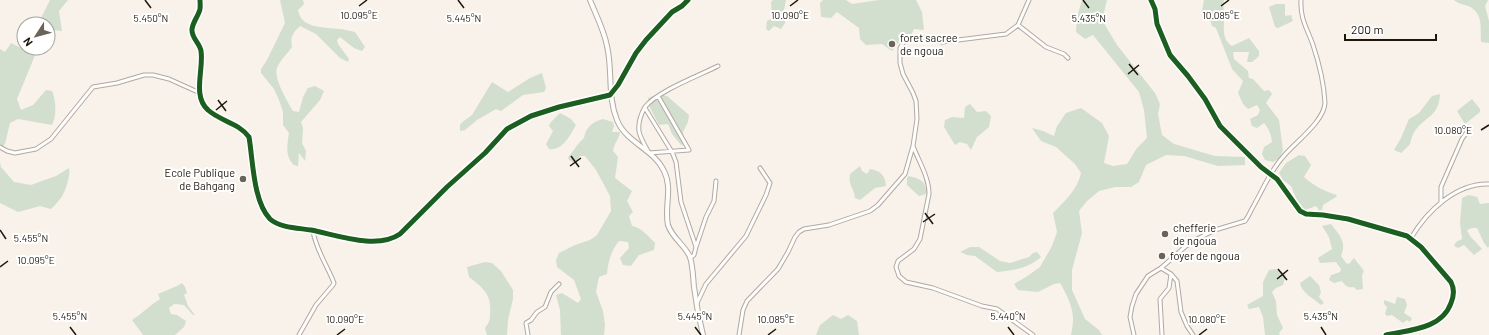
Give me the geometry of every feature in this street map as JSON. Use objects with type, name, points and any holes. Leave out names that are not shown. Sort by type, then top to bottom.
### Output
[{"type":"main road","points":[[590,0],[607,45],[610,95],[618,122],[624,132],[634,142],[660,163],[668,179],[668,218],[671,230],[690,258],[696,303],[703,335]]},
{"type":"street","points":[[200,0],[200,11],[192,29],[193,35],[199,44],[201,51],[201,100],[208,110],[238,127],[249,137],[253,172],[258,196],[267,214],[276,223],[347,239],[372,240],[394,239],[447,187],[485,153],[507,129],[531,116],[559,107],[610,95],[618,85],[636,52],[672,12],[688,0]]},
{"type":"street","points":[[739,335],[743,310],[747,302],[778,269],[799,232],[804,229],[829,225],[870,211],[878,205],[905,174],[913,146],[916,128],[916,106],[913,93],[903,74],[900,62],[900,48],[903,43],[910,39],[922,37],[942,42],[1006,34],[1018,25],[1029,0]]},
{"type":"street","points":[[1151,0],[1161,37],[1170,55],[1205,99],[1220,126],[1277,179],[1303,213],[1324,214],[1401,233],[1411,238],[1421,247],[1451,282],[1454,288],[1453,300],[1447,313],[1437,321],[1420,328],[1386,335]]},
{"type":"street","points":[[1134,335],[1130,317],[1136,294],[1148,276],[1161,268],[1175,254],[1199,238],[1215,230],[1245,221],[1271,173],[1283,157],[1312,126],[1324,108],[1321,72],[1313,45],[1301,15],[1301,0]]},
{"type":"street","points":[[1018,25],[1046,47],[1064,54],[1068,58]]},
{"type":"street","points":[[658,96],[689,150],[649,153],[639,133],[639,122],[645,108],[658,96],[718,66]]},
{"type":"street","points":[[0,147],[6,151],[15,153],[36,149],[51,139],[93,88],[144,75],[153,75],[200,93]]},
{"type":"street","points":[[645,108],[672,152],[676,162],[681,202],[696,247]]},
{"type":"street","points":[[1441,202],[1441,188],[1462,139],[1469,129]]},
{"type":"street","points":[[913,146],[929,186],[929,194],[918,245],[898,261],[896,272],[906,282],[932,288],[982,306],[997,309],[1033,335]]},
{"type":"street","points":[[696,303],[706,284],[746,236],[766,195],[770,182],[760,168]]},
{"type":"street","points":[[690,258],[694,255],[706,217],[714,201],[716,181]]},
{"type":"street","points":[[1411,238],[1420,223],[1441,202],[1479,183],[1489,184]]},
{"type":"street","points":[[299,335],[316,305],[334,285],[314,240],[313,231]]},
{"type":"street","points":[[1161,268],[1175,277],[1178,284],[1181,312],[1193,335]]},
{"type":"street","points":[[1162,335],[1160,299],[1168,289],[1171,274]]},
{"type":"street","points":[[528,335],[526,323],[545,306],[551,292],[559,284]]},
{"type":"green space","points":[[50,0],[68,0],[59,11],[62,31],[56,30],[56,16],[42,16]]},
{"type":"green space","points":[[280,0],[303,0],[304,4],[298,10],[304,21],[314,26],[343,29],[355,32],[365,47],[362,51],[354,48],[340,37],[337,40],[338,44],[349,59],[348,62],[340,58],[316,34],[300,26],[293,35],[291,40],[292,47],[280,62],[276,72],[279,84],[293,111],[299,112],[303,97],[308,88],[315,86],[324,91],[320,100],[301,122],[303,128],[302,143],[306,151],[305,161],[299,153],[298,166],[291,162],[288,155],[287,146],[289,133],[283,125],[283,112],[279,100],[274,89],[261,73],[261,69],[285,23]]},
{"type":"green space","points":[[773,0],[786,0],[784,10],[785,23],[781,29],[774,26],[769,31],[766,29],[767,21],[772,18],[771,2]]},
{"type":"green space","points":[[823,0],[846,0],[852,4],[879,0],[916,0],[922,12],[924,30],[914,29],[911,35],[904,36],[892,51],[882,44],[866,45],[860,39],[859,28],[837,12],[831,18],[821,17],[820,3]]},
{"type":"green space","points":[[1082,0],[1107,0],[1102,20],[1117,45],[1155,93],[1160,104],[1158,114],[1162,135],[1174,144],[1215,156],[1245,157],[1245,165],[1218,166],[1184,156],[1166,155],[1146,165],[1139,182],[1131,187],[1115,187],[1099,191],[1087,201],[1079,211],[1082,233],[1072,270],[1072,290],[1085,319],[1099,330],[1102,335],[1071,335],[1073,314],[1067,296],[1060,283],[1054,284],[1038,292],[1018,290],[1014,284],[1040,267],[1052,246],[1057,232],[1053,213],[1074,190],[1081,173],[1075,164],[1056,147],[1041,141],[1032,128],[1054,136],[1057,126],[1066,113],[1081,108],[1102,123],[1109,136],[1104,163],[1113,166],[1127,164],[1137,148],[1147,138],[1144,110],[1139,92],[1093,35],[1085,39],[1076,32],[1077,17]]},
{"type":"green space","points":[[1204,0],[1224,0],[1224,34],[1229,44],[1232,46],[1249,38],[1259,51],[1259,56],[1252,62],[1247,62],[1249,52],[1233,52],[1234,59],[1248,71],[1249,78],[1253,79],[1264,91],[1269,90],[1272,94],[1266,103],[1279,120],[1283,150],[1280,158],[1273,162],[1265,160],[1262,154],[1264,147],[1272,142],[1268,130],[1264,123],[1257,128],[1252,126],[1250,119],[1258,115],[1260,110],[1257,105],[1248,109],[1243,104],[1238,93],[1243,81],[1232,69],[1216,28],[1212,26],[1210,20],[1201,15]]},
{"type":"green space","points":[[1454,0],[1488,0],[1485,6],[1489,21],[1489,43],[1481,42],[1481,26],[1477,13],[1468,6]]},
{"type":"green space","points":[[1276,4],[1285,4],[1285,16],[1291,15],[1293,21],[1278,28],[1275,27],[1269,7]]},
{"type":"green space","points":[[11,43],[16,46],[16,56],[35,56],[17,99],[21,110],[33,105],[46,90],[52,91],[55,103],[55,113],[52,125],[18,119],[10,123],[5,144],[0,149],[0,49],[5,52]]},
{"type":"green space","points":[[542,73],[546,88],[544,92],[523,95],[501,111],[496,109],[477,120],[465,130],[460,131],[460,125],[472,115],[492,82],[508,92],[530,78]]},
{"type":"green space","points":[[659,94],[667,96],[689,115],[688,122],[683,132],[684,144],[681,145],[672,134],[668,124],[659,125],[648,104],[648,98]]},
{"type":"green space","points":[[1440,94],[1439,102],[1434,112],[1414,132],[1410,144],[1401,153],[1394,150],[1409,119],[1419,113],[1432,96]]},
{"type":"green space","points":[[1472,99],[1480,109],[1480,112],[1465,124],[1457,111]]},
{"type":"green space","points":[[970,104],[977,112],[986,111],[991,116],[989,127],[977,137],[971,150],[967,144],[960,142],[955,145],[944,127],[945,120],[952,117],[964,118],[965,107]]},
{"type":"green space","points":[[560,113],[571,119],[576,125],[566,142],[558,148],[549,149],[546,144],[553,131],[549,126]]},
{"type":"green space","points":[[603,119],[613,122],[614,126],[612,132],[620,132],[613,151],[618,157],[615,178],[632,191],[627,201],[633,212],[629,216],[632,226],[642,230],[655,243],[654,250],[639,255],[631,266],[623,265],[620,258],[629,248],[628,242],[619,241],[610,257],[607,274],[599,277],[596,292],[603,311],[605,325],[604,335],[561,335],[560,310],[556,295],[562,293],[578,303],[581,299],[574,280],[557,267],[556,260],[559,253],[590,240],[597,235],[611,211],[610,196],[596,170],[585,156],[580,156],[576,164],[569,160],[568,157],[584,138],[586,131],[590,126]]},
{"type":"green space","points":[[1299,155],[1305,156],[1311,165],[1304,177],[1319,188],[1337,195],[1323,205],[1322,210],[1319,210],[1316,206],[1305,210],[1297,200],[1291,186],[1283,180],[1279,173],[1286,163]]},
{"type":"green space","points":[[0,162],[1,167],[14,182],[31,185],[56,176],[69,168],[66,189],[51,209],[40,206],[18,212],[0,203]]},
{"type":"green space","points":[[860,166],[862,171],[867,174],[870,169],[880,172],[885,179],[886,186],[875,188],[860,200],[855,198],[854,191],[850,184],[850,174]]},
{"type":"green space","points":[[909,176],[924,183],[926,194],[919,196],[907,185],[907,178]]},
{"type":"green space","points":[[1469,195],[1477,197],[1480,204],[1489,203],[1488,248],[1477,228],[1467,230],[1470,236],[1482,249],[1474,255],[1464,245],[1458,248],[1454,246],[1456,242],[1462,239],[1460,223],[1462,198]]},
{"type":"green space","points":[[1331,224],[1343,242],[1343,251],[1341,256],[1346,263],[1349,264],[1354,258],[1364,271],[1362,275],[1363,289],[1357,290],[1354,287],[1347,286],[1342,281],[1334,283],[1329,280],[1331,275],[1340,272],[1341,269],[1336,262],[1320,263],[1318,258],[1332,249],[1329,237],[1322,226]]},
{"type":"green space","points":[[970,247],[979,247],[1000,261],[1010,263],[1029,257],[1033,253],[1037,252],[1041,257],[1031,264],[1020,268],[997,272],[975,256],[960,252]]},
{"type":"green space","points":[[485,262],[492,263],[501,271],[513,290],[507,335],[487,335],[485,328],[490,318],[490,301],[486,292],[469,277],[467,267]]},
{"type":"green space","points":[[1276,269],[1286,274],[1283,285],[1276,288],[1272,292],[1276,301],[1277,315],[1283,328],[1279,333],[1280,335],[1265,335],[1263,317],[1259,307],[1249,309],[1247,305],[1263,296],[1263,282],[1269,270]]},
{"type":"green space","points":[[1310,276],[1319,285],[1321,292],[1319,297],[1324,303],[1321,305],[1305,292],[1301,286],[1300,283]]},
{"type":"green space","points":[[182,283],[187,293],[184,295],[188,306],[195,315],[193,315],[184,305],[174,304],[169,308],[171,314],[177,315],[186,321],[184,327],[175,335],[143,335],[132,320],[160,299],[158,294]]},
{"type":"green space","points":[[1397,297],[1405,299],[1407,305],[1404,313],[1412,318],[1410,322],[1407,320],[1403,323],[1392,315],[1387,316],[1385,314],[1387,307],[1384,304],[1384,300],[1395,304]]},
{"type":"green space","points":[[833,315],[841,319],[848,315],[857,321],[859,335],[816,335],[820,325]]},
{"type":"cycle path","points":[[200,0],[200,9],[193,24],[192,32],[201,51],[200,90],[203,104],[213,114],[240,128],[249,137],[257,191],[264,211],[270,219],[284,226],[311,230],[345,238],[369,241],[391,239],[400,234],[447,187],[485,153],[507,129],[531,116],[559,107],[610,95],[618,85],[636,53],[646,40],[672,12],[688,0]]},
{"type":"cycle path","points":[[1151,0],[1155,9],[1157,24],[1170,55],[1205,99],[1220,126],[1261,167],[1277,179],[1300,211],[1306,214],[1348,219],[1407,236],[1421,247],[1451,282],[1454,290],[1453,298],[1447,312],[1440,318],[1424,327],[1386,335]]},
{"type":"place","name":"foret sacree de ngoua","points":[[892,44]]},
{"type":"place","name":"Ecole Publique de Bahgang","points":[[243,179]]},
{"type":"place","name":"chefferie de ngoua","points":[[1165,234]]},
{"type":"place","name":"foyer de ngoua","points":[[1162,256]]}]
